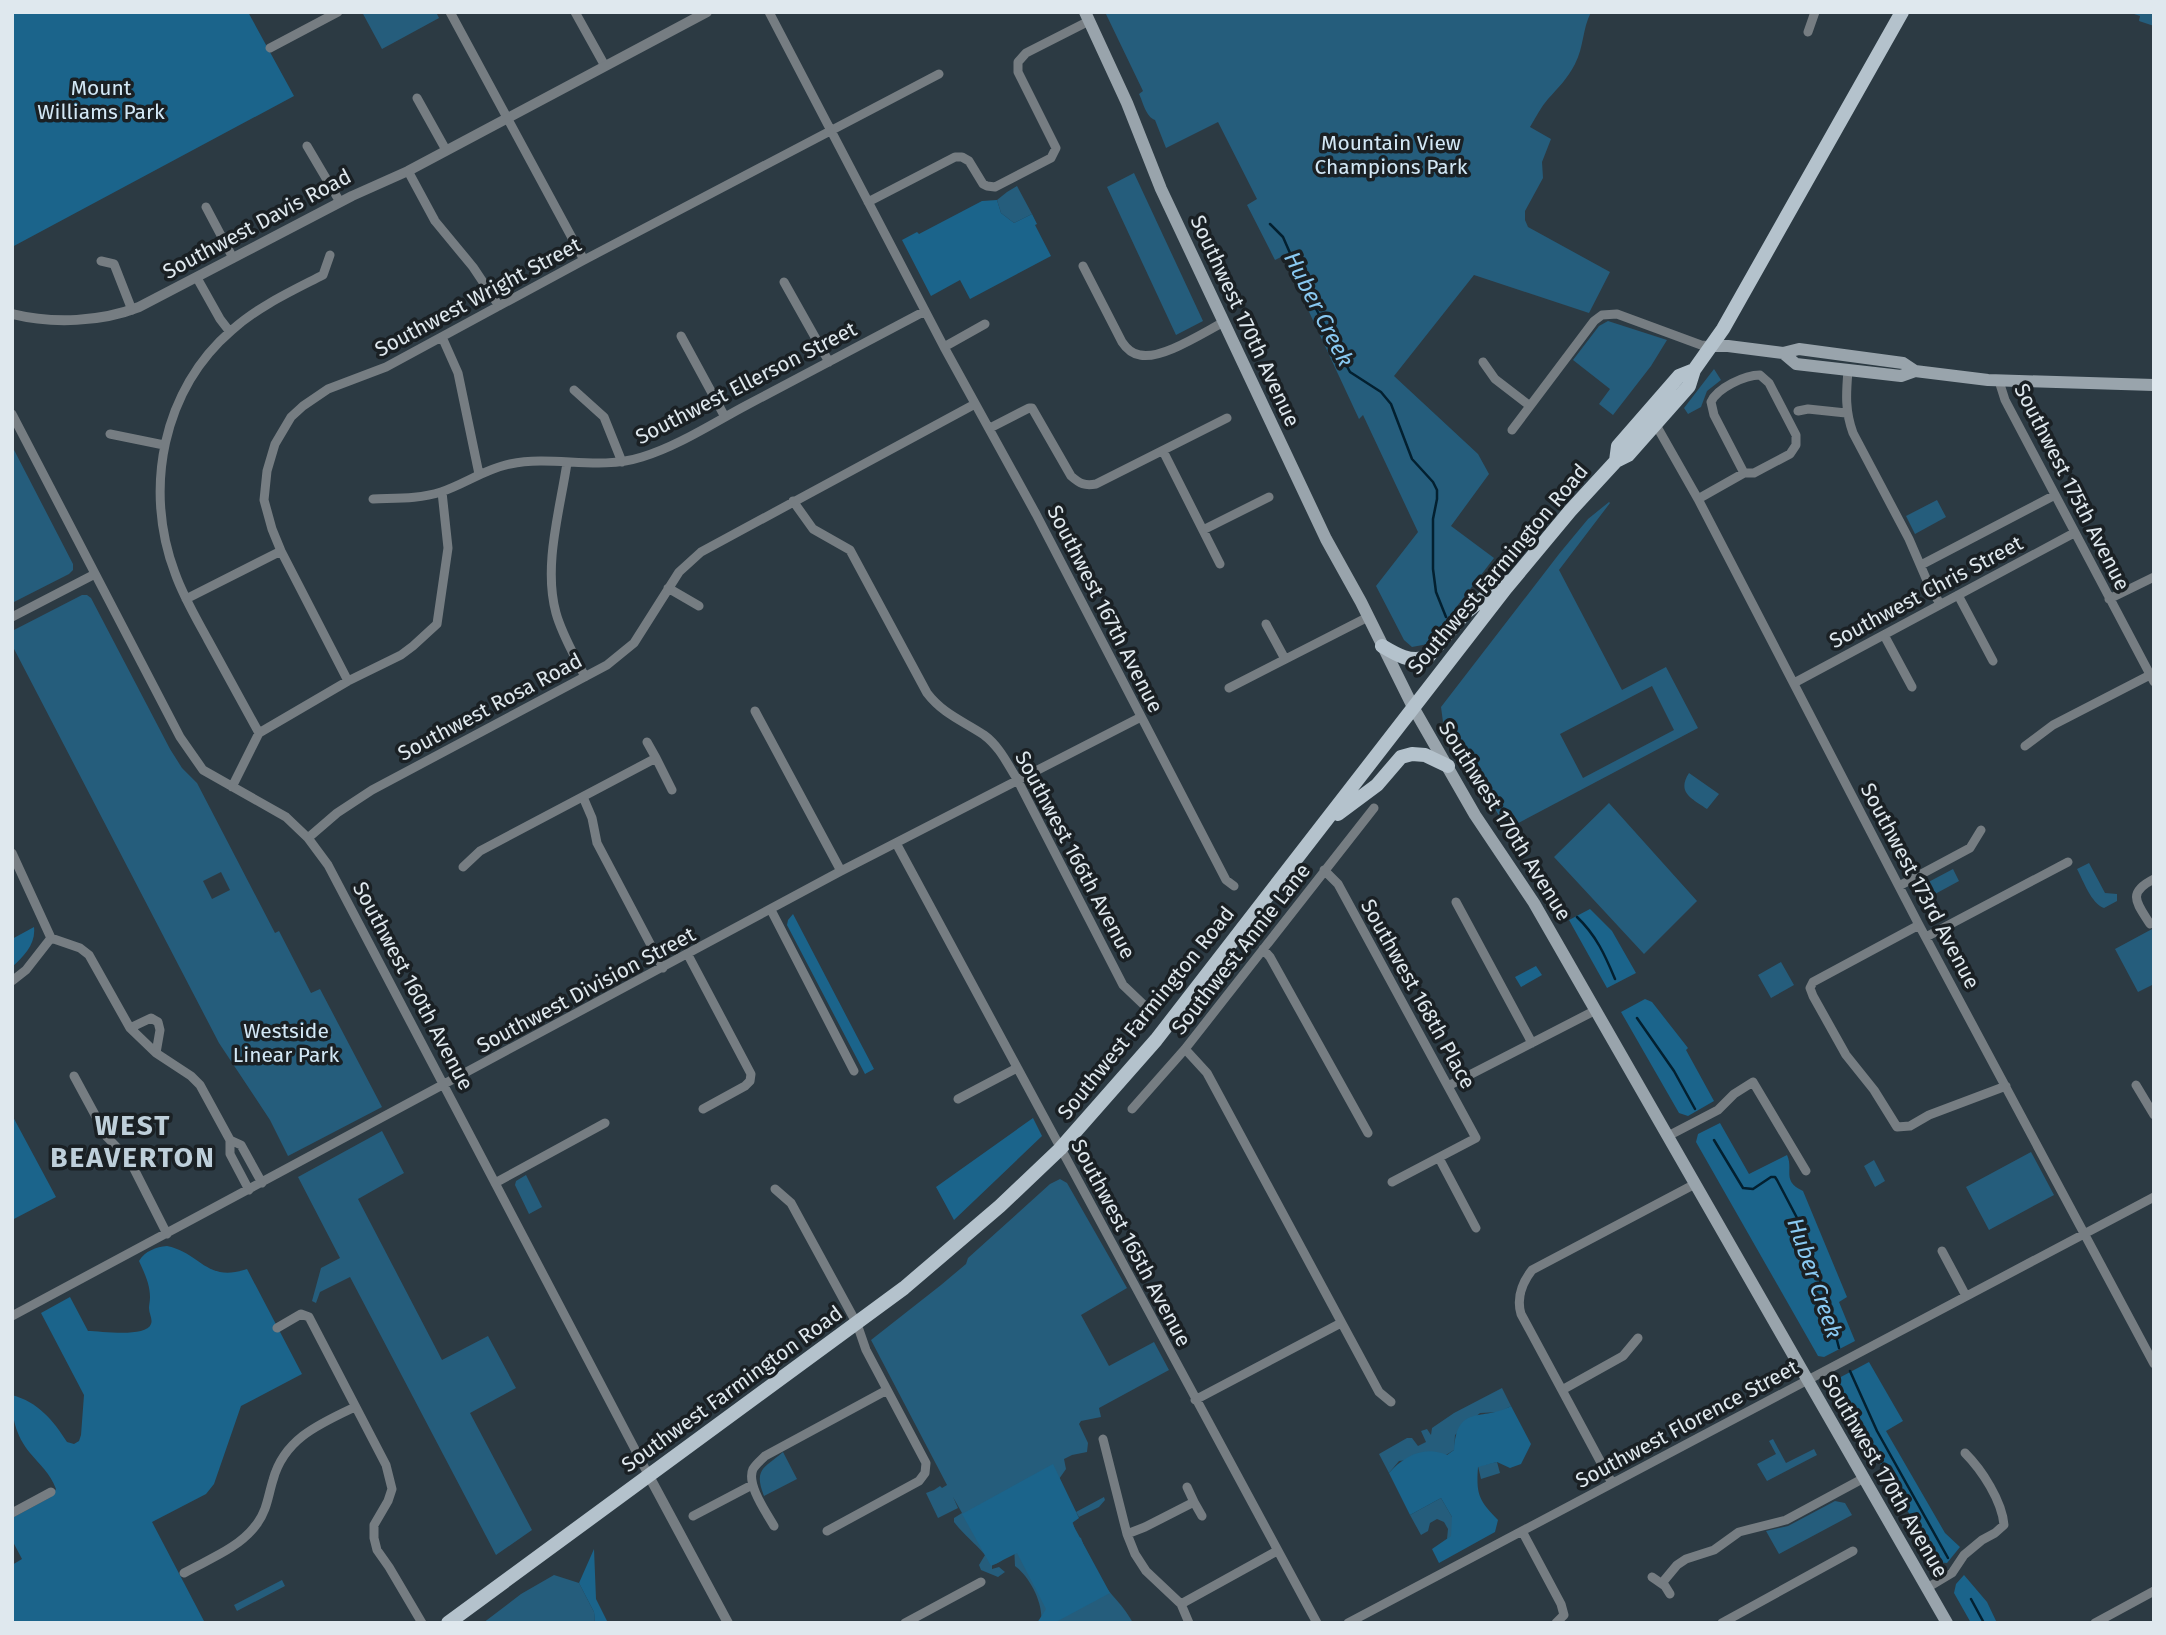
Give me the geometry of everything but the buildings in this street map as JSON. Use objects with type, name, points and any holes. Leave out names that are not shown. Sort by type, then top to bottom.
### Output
[{"type":"main road","name":"Southwest Farmington Road","points":[[447,1623],[857,1324],[951,1249],[1060,1149],[1156,1040],[1525,565],[1570,511],[1616,461],[1628,455],[1689,386],[1694,370],[1712,346],[1902,12]]},
{"type":"main road","name":"Southwest 170th Avenue","points":[[1087,17],[1127,103],[1161,190],[1316,517],[1413,707],[1492,841],[1534,903],[1947,1623]]},
{"type":"main road","points":[[1712,346],[1728,345],[1783,353],[1799,349],[1903,363],[1915,371]]},
{"type":"main road","points":[[1783,353],[1796,364],[1900,376],[1915,371],[1999,381],[2154,385]]},
{"type":"main road","name":"Southwest Farmington Road","points":[[1616,461],[1618,446],[1679,376],[1694,370]]},
{"type":"main road","points":[[1382,646],[1399,656],[1411,659],[1428,657],[1465,613],[1525,565]]},
{"type":"main road","points":[[1323,826],[1377,785],[1401,757],[1425,755],[1448,766]]},
{"type":"street","points":[[270,48],[338,12]]},
{"type":"street","points":[[450,12],[584,260]]},
{"type":"street","points":[[575,12],[605,66]]},
{"type":"street","name":"Southwest Davis Road","points":[[12,314],[74,320],[132,310],[340,202],[408,172],[707,12]]},
{"type":"street","name":"Southwest 167th Avenue","points":[[769,12],[1226,880],[1234,886]]},
{"type":"street","points":[[1808,32],[1815,12]]},
{"type":"street","points":[[868,202],[949,159],[962,156],[969,161],[979,179],[988,188],[1000,185],[1055,156],[1056,148],[1016,67],[1026,53],[1087,17]]},
{"type":"street","name":"Southwest Wright Street","points":[[348,681],[281,551],[267,514],[265,488],[270,459],[291,417],[328,389],[375,372],[939,74]]},
{"type":"street","points":[[417,98],[446,150]]},
{"type":"street","points":[[307,146],[340,202]]},
{"type":"street","points":[[408,172],[435,221],[473,267],[499,306]]},
{"type":"street","points":[[206,207],[233,258]]},
{"type":"street","points":[[259,733],[175,575],[162,530],[160,480],[164,445],[183,394],[207,355],[230,332],[274,300],[323,275],[330,255]]},
{"type":"street","points":[[101,261],[114,264],[132,310]]},
{"type":"street","points":[[1083,266],[1122,342],[1131,352],[1149,356],[1165,352],[1224,322]]},
{"type":"street","points":[[197,278],[230,332]]},
{"type":"street","points":[[784,282],[829,362]]},
{"type":"street","name":"Southwest Ellerson Street","points":[[373,499],[408,498],[442,492],[479,474],[512,464],[622,462],[661,450],[925,311]]},
{"type":"street","points":[[1512,430],[1594,321],[1602,315],[1617,314],[1701,345],[1712,346]]},
{"type":"street","points":[[944,347],[985,324]]},
{"type":"street","points":[[681,336],[725,417]]},
{"type":"street","points":[[442,337],[458,373],[479,474]]},
{"type":"street","points":[[1483,362],[1495,379],[1530,406]]},
{"type":"street","points":[[1848,371],[1845,401],[1853,433],[1909,538],[1940,604]]},
{"type":"street","points":[[1698,499],[1744,474],[1754,473],[1790,454],[1796,445],[1796,435],[1769,383],[1760,375],[1748,376],[1717,393],[1711,402],[1711,408],[1744,474]]},
{"type":"street","name":"Southwest 175th Avenue","points":[[1999,381],[2005,400],[2152,678]]},
{"type":"street","points":[[574,390],[604,417],[622,462]]},
{"type":"street","name":"Southwest Rosa Road","points":[[308,838],[337,813],[372,790],[607,664],[634,643],[667,588],[691,559],[701,552],[975,404]]},
{"type":"street","points":[[990,428],[1032,408],[1071,476],[1087,486],[1163,452],[1227,418]]},
{"type":"street","points":[[1798,411],[1808,409],[1846,413]]},
{"type":"street","name":"Southwest 160th Avenue","points":[[12,414],[187,748],[203,770],[276,810],[308,838],[328,865],[728,1623]]},
{"type":"street","name":"Southwest 173rd Avenue","points":[[1656,425],[1698,499],[1919,925],[2154,1364]]},
{"type":"street","points":[[110,434],[164,445]]},
{"type":"street","points":[[1163,452],[1220,565]]},
{"type":"street","points":[[567,463],[552,558],[552,590],[562,630],[585,677]]},
{"type":"street","points":[[232,787],[259,733],[348,681],[401,655],[437,624],[448,548],[442,492]]},
{"type":"street","points":[[1921,565],[2055,495]]},
{"type":"street","points":[[1203,530],[1269,497]]},
{"type":"street","name":"Southwest 166th Avenue","points":[[793,501],[813,529],[850,550],[935,704],[985,736],[998,748],[1017,779],[1123,985],[1145,1006]]},
{"type":"street","name":"Southwest Chris Street","points":[[1794,683],[2074,533]]},
{"type":"street","points":[[186,599],[281,551]]},
{"type":"street","points":[[12,617],[95,574]]},
{"type":"street","points":[[2109,600],[2154,577]]},
{"type":"street","points":[[667,588],[699,606]]},
{"type":"street","points":[[1958,595],[1993,661]]},
{"type":"street","points":[[1229,688],[1368,617]]},
{"type":"street","points":[[1266,624],[1284,659]]},
{"type":"street","points":[[1884,635],[1912,687]]},
{"type":"street","points":[[2025,746],[2053,725],[2152,678]]},
{"type":"street","points":[[755,711],[841,871]]},
{"type":"street","name":"Southwest Division Street","points":[[12,1316],[841,871],[1141,717]]},
{"type":"street","points":[[647,742],[672,790]]},
{"type":"street","points":[[463,867],[480,851],[656,758]]},
{"type":"street","points":[[583,797],[592,818],[597,844],[663,968]]},
{"type":"street","name":"Southwest Annie Lane","points":[[1132,1109],[1185,1049],[1374,808]]},
{"type":"street","points":[[1899,886],[1970,848],[1981,830]]},
{"type":"street","name":"Southwest 165th Avenue","points":[[896,843],[1317,1623]]},
{"type":"street","points":[[12,853],[51,938],[80,948],[89,955],[130,1028],[156,1053],[200,1085],[230,1140],[230,1154],[248,1190]]},
{"type":"street","points":[[1926,937],[2068,862]]},
{"type":"street","name":"Southwest 168th Place","points":[[1324,870],[1338,884],[1476,1138],[1439,1158]]},
{"type":"street","points":[[2150,924],[2136,895],[2140,887],[2154,879]]},
{"type":"street","points":[[1456,902],[1532,1042]]},
{"type":"street","points":[[771,910],[854,1070]]},
{"type":"street","points":[[1919,925],[1813,982],[1810,988],[1812,996],[1846,1055],[1874,1090],[1897,1128],[1910,1126],[1929,1115],[2006,1086]]},
{"type":"street","points":[[12,981],[26,970],[51,938]]},
{"type":"street","points":[[1263,949],[1270,957],[1368,1133]]},
{"type":"street","points":[[688,955],[751,1078],[745,1086],[703,1109]]},
{"type":"street","points":[[1448,1086],[1596,1010]]},
{"type":"street","points":[[130,1028],[151,1018],[158,1022],[160,1030],[156,1053]]},
{"type":"street","points":[[1185,1049],[1207,1073],[1379,1392],[1391,1402]]},
{"type":"street","points":[[958,1099],[1017,1068]]},
{"type":"street","points":[[74,1076],[107,1137],[130,1161],[167,1234]]},
{"type":"street","points":[[1668,1136],[1718,1111],[1734,1094],[1753,1082],[1764,1096],[1806,1171]]},
{"type":"street","points":[[2136,1085],[2154,1115]]},
{"type":"street","points":[[495,1183],[605,1123]]},
{"type":"street","points":[[230,1140],[241,1145],[262,1183]]},
{"type":"street","points":[[1392,1182],[1439,1158],[1476,1228]]},
{"type":"street","points":[[1612,1483],[1521,1314],[1519,1296],[1525,1279],[1532,1270],[1695,1184]]},
{"type":"street","points":[[775,1189],[791,1203],[857,1324],[866,1350],[925,1460],[926,1473],[919,1481],[827,1531]]},
{"type":"street","name":"Southwest Florence Street","points":[[1348,1623],[2154,1197]]},
{"type":"street","points":[[1942,1251],[1966,1296]]},
{"type":"street","points":[[276,1328],[301,1314],[305,1314],[313,1323],[386,1465],[391,1489],[374,1525],[374,1538],[377,1550],[390,1567],[422,1623]]},
{"type":"street","points":[[1195,1399],[1341,1323]]},
{"type":"street","points":[[1562,1390],[1623,1356],[1638,1338]]},
{"type":"street","points":[[774,1527],[752,1485],[753,1470],[765,1456],[887,1390]]},
{"type":"street","points":[[184,1573],[250,1534],[264,1515],[278,1466],[293,1443],[317,1425],[355,1407]]},
{"type":"street","points":[[1103,1439],[1127,1534],[1135,1554],[1146,1571],[1181,1604],[1189,1623]]},
{"type":"street","points":[[1927,1588],[1952,1573],[1964,1555],[2004,1525],[2003,1513],[1978,1466],[1965,1453]]},
{"type":"street","points":[[1662,1583],[1677,1565],[1686,1559],[1714,1550],[1739,1532],[1786,1520],[1864,1478]]},
{"type":"street","points":[[693,1516],[752,1485]]},
{"type":"street","points":[[1187,1488],[1202,1516]]},
{"type":"street","points":[[12,1513],[51,1492]]},
{"type":"street","points":[[1127,1534],[1194,1502]]},
{"type":"street","points":[[1522,1531],[1561,1604],[1564,1615],[1556,1623]]},
{"type":"street","points":[[1722,1623],[1733,1620],[1853,1550]]},
{"type":"street","points":[[1181,1604],[1278,1551]]},
{"type":"street","points":[[1652,1577],[1662,1583],[1670,1594]]},
{"type":"street","points":[[905,1623],[981,1582]]},
{"type":"street","points":[[2095,1623],[2154,1591]]},
{"type":"green space","name":"Mount Williams Park","points":[[12,12],[248,12],[294,96],[12,247]]},
{"type":"green space","points":[[362,12],[436,12],[439,18],[382,49]]},
{"type":"green space","name":"Mountain View Champions Park","points":[[1105,12],[1591,12],[1575,64],[1543,105],[1530,127],[1551,139],[1542,162],[1543,178],[1525,211],[1528,227],[1610,272],[1589,313],[1474,275],[1394,376],[1478,454],[1489,474],[1451,526],[1494,558],[1428,644],[1412,647],[1404,640],[1376,586],[1418,532],[1363,415],[1359,419],[1283,256],[1275,260],[1247,205],[1257,199],[1218,122],[1166,148],[1155,120],[1145,109],[1139,94],[1143,91]]},
{"type":"green space","points":[[2128,12],[2154,12],[2154,26],[2139,21],[2140,16]]},
{"type":"green space","points":[[1134,173],[1203,321],[1176,335],[1107,187]]},
{"type":"green space","points":[[1017,186],[1032,214],[1014,223],[1001,213],[997,200]]},
{"type":"green space","points":[[997,200],[1001,213],[1014,223],[1032,214],[1051,256],[970,299],[960,280],[931,296],[902,240],[982,201]]},
{"type":"green space","points":[[1608,321],[1667,340],[1651,366],[1613,415],[1599,404],[1610,389],[1573,360],[1599,326]]},
{"type":"green space","points":[[1714,369],[1721,380],[1707,391],[1701,407],[1688,414],[1684,408]]},
{"type":"green space","points":[[12,446],[73,564],[73,570],[12,603]]},
{"type":"green space","points":[[1937,500],[1946,517],[1915,534],[1906,516]]},
{"type":"green space","points":[[1610,503],[1559,570],[1622,690],[1666,667],[1698,728],[1507,829],[1443,722],[1441,707],[1588,519]],"holes":[[[1652,686],[1674,730],[1583,778],[1560,734]]]},
{"type":"green space","name":"Westside Linear Park","points":[[82,595],[91,598],[170,749],[182,768],[197,783],[275,933],[279,931],[311,993],[320,989],[382,1107],[288,1156],[270,1120],[219,1043],[12,645],[12,631]],"holes":[[[221,872],[230,890],[212,899],[203,881]]]},
{"type":"green space","points":[[1689,773],[1719,794],[1707,809],[1685,791],[1685,780]]},
{"type":"green space","points":[[1609,803],[1697,901],[1644,954],[1554,857]]},
{"type":"green space","points":[[2089,863],[2105,893],[2117,894],[2117,901],[2104,908],[2092,897],[2077,869]]},
{"type":"green space","points":[[1953,869],[1959,881],[1924,900],[1921,886]]},
{"type":"green space","points":[[1590,909],[1612,931],[1636,973],[1607,988],[1569,920]]},
{"type":"green space","points":[[793,914],[874,1069],[865,1074],[787,925]]},
{"type":"green space","points":[[34,927],[31,944],[12,967],[12,939]]},
{"type":"green space","points":[[2154,928],[2154,984],[2138,992],[2115,949]]},
{"type":"green space","points":[[1781,962],[1794,985],[1771,998],[1758,975]]},
{"type":"green space","points":[[1536,966],[1542,975],[1521,987],[1515,977]]},
{"type":"green space","points":[[1645,999],[1652,1002],[1688,1048],[1686,1050],[1714,1101],[1688,1116],[1679,1113],[1621,1012]]},
{"type":"green space","points":[[12,1115],[56,1197],[12,1220]]},
{"type":"green space","points":[[1033,1118],[1042,1136],[954,1220],[936,1187]]},
{"type":"green space","points":[[1720,1123],[1749,1174],[1787,1155],[1790,1179],[1803,1191],[1847,1297],[1839,1302],[1855,1341],[1824,1357],[1818,1356],[1696,1142],[1698,1134]]},
{"type":"green space","points":[[382,1131],[404,1173],[358,1199],[442,1360],[488,1336],[516,1388],[470,1413],[532,1530],[496,1555],[350,1277],[320,1292],[316,1303],[312,1301],[321,1268],[340,1258],[298,1177]]},
{"type":"green space","points":[[2031,1152],[2054,1195],[1989,1230],[1966,1187]]},
{"type":"green space","points":[[1874,1160],[1885,1181],[1875,1187],[1864,1166]]},
{"type":"green space","points":[[526,1175],[542,1207],[529,1214],[515,1185],[516,1181]]},
{"type":"green space","points":[[1060,1179],[1067,1183],[1127,1288],[1081,1315],[1109,1366],[1154,1342],[1169,1370],[1099,1408],[1101,1417],[1081,1421],[1079,1424],[1088,1443],[1087,1452],[1064,1459],[1066,1469],[1059,1479],[1077,1536],[1081,1538],[1108,1590],[1133,1623],[1041,1623],[1035,1592],[1015,1566],[1014,1545],[1002,1560],[992,1565],[992,1569],[999,1567],[1005,1572],[998,1577],[981,1570],[979,1565],[985,1555],[954,1522],[954,1518],[962,1513],[953,1497],[958,1508],[938,1518],[926,1493],[947,1485],[871,1340],[966,1264],[968,1258],[1050,1184]]},
{"type":"green space","points":[[167,1246],[213,1270],[233,1272],[247,1269],[302,1374],[241,1406],[214,1484],[206,1494],[152,1522],[205,1623],[12,1623],[12,1565],[22,1559],[12,1540],[12,1518],[51,1497],[56,1489],[21,1439],[14,1418],[12,1395],[30,1402],[44,1413],[67,1442],[74,1444],[79,1441],[81,1435],[84,1395],[41,1313],[70,1297],[88,1331],[132,1332],[147,1328],[151,1324],[150,1292],[139,1261],[151,1250]]},
{"type":"green space","points":[[1869,1362],[1903,1421],[1886,1431],[1945,1533],[1960,1547],[1947,1563],[1937,1562],[1835,1385],[1837,1379]]},
{"type":"green space","points":[[1502,1388],[1511,1406],[1500,1412],[1480,1413],[1455,1435],[1454,1450],[1446,1455],[1399,1461],[1389,1473],[1379,1454],[1407,1438],[1412,1438],[1418,1446],[1426,1442],[1421,1431],[1427,1429],[1431,1435],[1432,1428],[1454,1413]]},
{"type":"green space","points":[[1511,1406],[1531,1444],[1521,1464],[1510,1468],[1497,1462],[1478,1467],[1480,1497],[1498,1520],[1495,1532],[1439,1563],[1432,1549],[1451,1536],[1452,1517],[1441,1498],[1410,1515],[1389,1473],[1415,1454],[1430,1451],[1447,1455],[1454,1450],[1456,1435],[1466,1420]]},
{"type":"green space","points":[[1773,1439],[1786,1463],[1814,1449],[1817,1455],[1767,1481],[1757,1464],[1776,1454],[1769,1441]]},
{"type":"green space","points":[[783,1452],[797,1479],[764,1496],[760,1474]]},
{"type":"green space","points":[[1497,1462],[1500,1473],[1481,1479],[1478,1466]]},
{"type":"green space","points":[[1053,1464],[1079,1518],[1072,1523],[1110,1593],[1054,1623],[1037,1623],[1046,1609],[1017,1553],[991,1566],[962,1514]]},
{"type":"green space","points":[[1104,1497],[1105,1500],[1099,1507],[1079,1517],[1076,1512]]},
{"type":"green space","points":[[1441,1498],[1452,1517],[1452,1536],[1447,1539],[1448,1529],[1444,1522],[1437,1519],[1430,1523],[1428,1531],[1421,1535],[1410,1515]]},
{"type":"green space","points":[[1835,1501],[1845,1503],[1852,1515],[1779,1554],[1766,1531],[1788,1526]]},
{"type":"green space","points":[[594,1549],[596,1599],[608,1623],[595,1623],[594,1612],[579,1583]]},
{"type":"green space","points":[[554,1575],[579,1583],[594,1612],[595,1623],[483,1623],[521,1594]]},
{"type":"green space","points":[[1964,1575],[1987,1602],[1997,1623],[1971,1623],[1954,1593],[1956,1584]]},
{"type":"green space","points":[[282,1580],[285,1586],[237,1611],[234,1605]]},
{"type":"waterway","name":"Huber Creek","points":[[1270,224],[1283,237],[1308,294],[1350,372],[1381,392],[1391,404],[1412,459],[1437,490],[1433,519],[1433,569],[1436,592],[1446,617]]},
{"type":"waterway","name":"Huber Creek","points":[[1577,917],[1590,931],[1615,979]]},
{"type":"waterway","name":"Huber Creek","points":[[1637,1018],[1674,1071],[1695,1109]]},
{"type":"waterway","name":"Huber Creek","points":[[1714,1140],[1743,1188],[1753,1189],[1771,1177],[1777,1180],[1806,1235],[1839,1348]]},
{"type":"waterway","name":"Huber Creek","points":[[1850,1371],[1877,1431],[1948,1558]]},
{"type":"waterway","name":"Huber Creek","points":[[1971,1599],[1984,1623]]},
{"type":"district","name":"WEST BEAVERTON","points":[[133,1141]]}]
